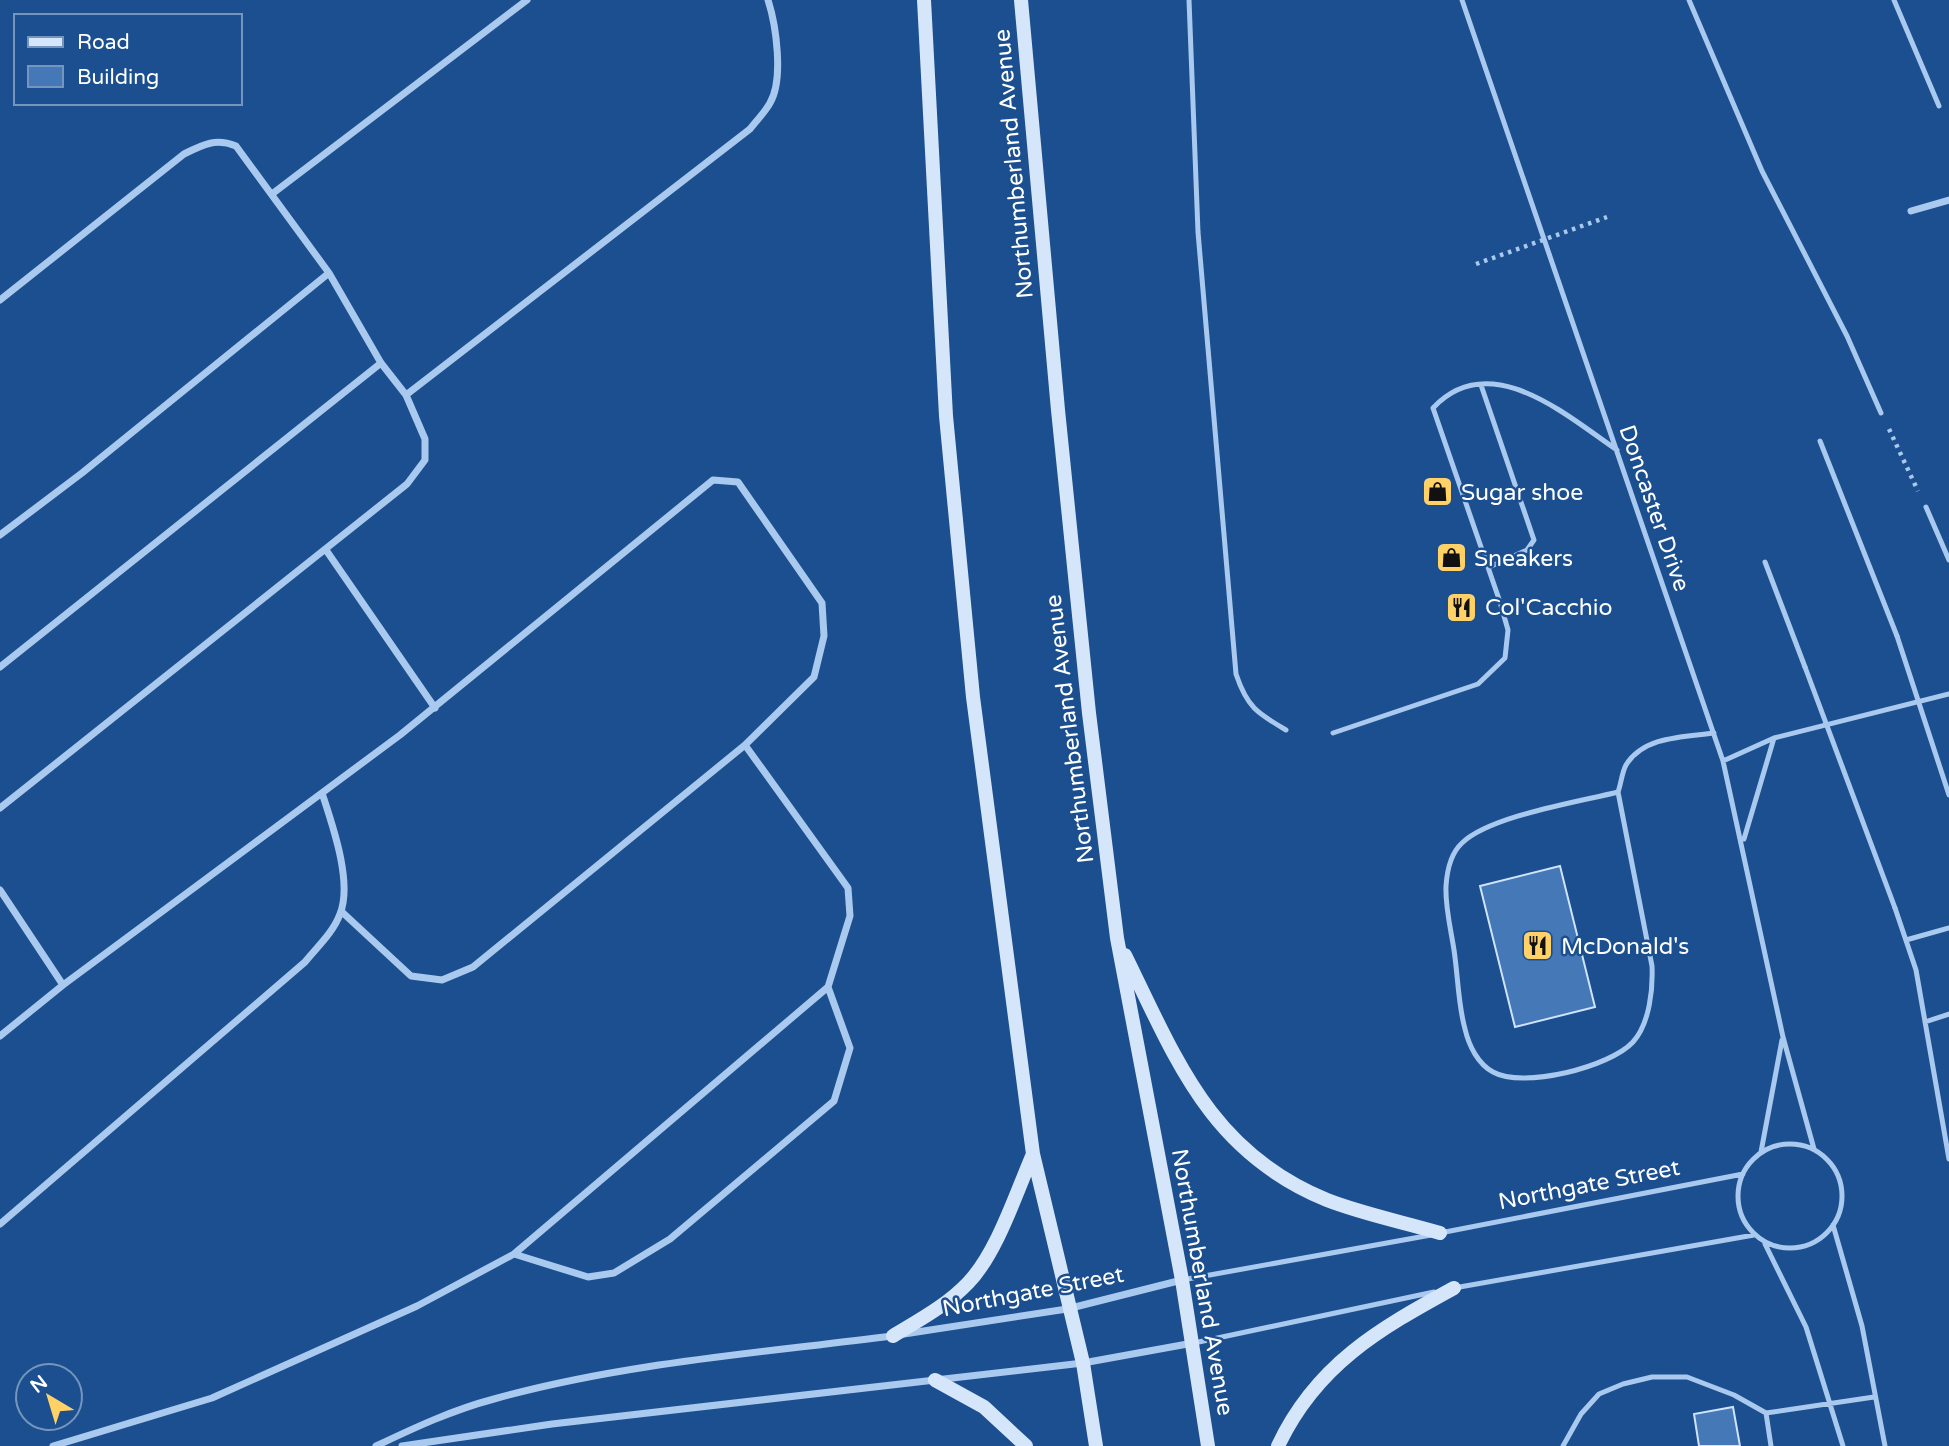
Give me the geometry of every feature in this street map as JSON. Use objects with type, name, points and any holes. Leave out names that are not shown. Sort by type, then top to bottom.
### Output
[{"type":"main road","points":[[923,0],[946,416],[973,696],[1034,1154],[1083,1363],[1096,1446]]},
{"type":"main road","name":"Northumberland Avenue","points":[[1021,0],[1059,424],[1089,713],[1117,938],[1194,1343],[1208,1446]]},
{"type":"main road","points":[[1117,938],[1181,1070],[1223,1131],[1268,1170],[1328,1200],[1440,1233]]},
{"type":"main road","points":[[893,1336],[941,1307],[969,1282],[990,1248],[1034,1154]]},
{"type":"main road","points":[[1278,1446],[1293,1415],[1325,1374],[1382,1328],[1454,1288]]},
{"type":"main road","points":[[935,1380],[984,1407],[1026,1446]]},
{"type":"street","points":[[272,194],[527,0]]},
{"type":"street","points":[[406,395],[750,129],[772,101],[777,66],[775,23],[768,0]]},
{"type":"street","points":[[0,300],[184,154],[208,142],[222,140],[236,146],[329,273],[380,363],[406,395],[425,439],[425,460],[407,484],[0,808]]},
{"type":"street","points":[[1911,211],[1949,200]]},
{"type":"street","points":[[0,535],[82,473],[329,273]]},
{"type":"street","points":[[0,667],[380,363]]},
{"type":"street","points":[[0,1037],[63,985],[435,708],[713,480],[738,482],[822,603],[824,636],[814,677],[745,745],[473,967],[442,980],[411,976],[342,912]]},
{"type":"street","points":[[326,550],[435,708]]},
{"type":"street","points":[[53,1446],[212,1398],[417,1306],[514,1254],[828,986],[850,916],[848,888],[745,745]]},
{"type":"street","points":[[0,1224],[304,962],[334,928],[342,912],[338,845],[322,793]]},
{"type":"street","points":[[0,890],[63,985]]},
{"type":"street","points":[[514,1254],[588,1277],[614,1273],[670,1239],[824,1110],[834,1101],[850,1048],[828,986]]},
{"type":"street","name":"Northgate Street","points":[[376,1446],[436,1418],[535,1389],[630,1371],[893,1336],[1070,1308],[1182,1280]]},
{"type":"street","points":[[402,1446],[552,1424],[1083,1363],[1194,1343]]},
{"type":"lane","points":[[1189,0],[1198,232],[1236,674],[1245,699],[1260,715],[1286,730]]},
{"type":"lane","name":"Doncaster Drive","points":[[1462,0],[1723,761],[1743,843],[1783,1037],[1814,1149]]},
{"type":"lane","points":[[1689,0],[1762,171],[1847,336],[1881,413]]},
{"type":"lane","points":[[1895,0],[1939,106]]},
{"type":"lane","points":[[1333,733],[1478,684],[1505,658],[1508,630],[1489,567],[1433,408],[1446,394],[1481,385],[1513,386],[1537,396],[1617,450]]},
{"type":"lane","points":[[1481,385],[1534,540],[1527,550],[1489,567]]},
{"type":"lane","points":[[1821,441],[1897,636],[1949,795]]},
{"type":"lane","points":[[1926,508],[1949,560]]},
{"type":"lane","points":[[1765,562],[1916,970],[1949,1159]]},
{"type":"lane","points":[[1723,761],[1774,738],[1949,694]]},
{"type":"lane","points":[[1618,792],[1503,821],[1461,843],[1449,862],[1446,888],[1465,1029],[1481,1064],[1509,1079],[1568,1072],[1606,1058],[1633,1041],[1647,1012],[1653,985],[1652,965],[1618,792],[1626,765],[1643,748],[1667,739],[1714,733]]},
{"type":"lane","points":[[1743,843],[1774,738]]},
{"type":"lane","points":[[1906,940],[1949,928]]},
{"type":"lane","points":[[1925,1022],[1949,1014]]},
{"type":"lane","name":"Doncaster Drive","points":[[1761,1152],[1783,1037]]},
{"type":"lane","points":[[1940,1105],[1949,1103]]},
{"type":"lane","points":[[1792,1144],[1814,1149],[1834,1168],[1841,1183],[1843,1199],[1833,1225],[1818,1240],[1801,1248],[1783,1249],[1765,1244],[1754,1235],[1741,1217],[1737,1199],[1743,1174],[1761,1152],[1776,1145],[1792,1144]]},
{"type":"lane","name":"Northgate Street","points":[[1182,1280],[1743,1174]]},
{"type":"lane","points":[[1833,1225],[1862,1326],[1885,1446]]},
{"type":"lane","points":[[1194,1343],[1454,1288],[1754,1235]]},
{"type":"lane","points":[[1765,1244],[1806,1327],[1843,1446]]},
{"type":"lane","points":[[1563,1446],[1581,1414],[1599,1394],[1623,1384],[1652,1377],[1687,1377],[1734,1395],[1766,1413],[1874,1397]]},
{"type":"lane","points":[[1766,1413],[1771,1446]]},
{"type":"path","points":[[1476,264],[1607,217]]},
{"type":"path","points":[[1881,413],[1926,508]]},
{"type":"building","name":"McDonald's","points":[[1560,866],[1595,1007],[1515,1027],[1480,886]]},
{"type":"building","points":[[1733,1407],[1740,1446],[1699,1446],[1694,1414]]},
{"type":"place","name":"Sugar shoe","points":[[1438,492]]},
{"type":"place","name":"Sneakers","points":[[1451,558]]},
{"type":"place","name":"Col'Cacchio","points":[[1462,607]]},
{"type":"place","name":"McDonald's","points":[[1538,946]]}]
